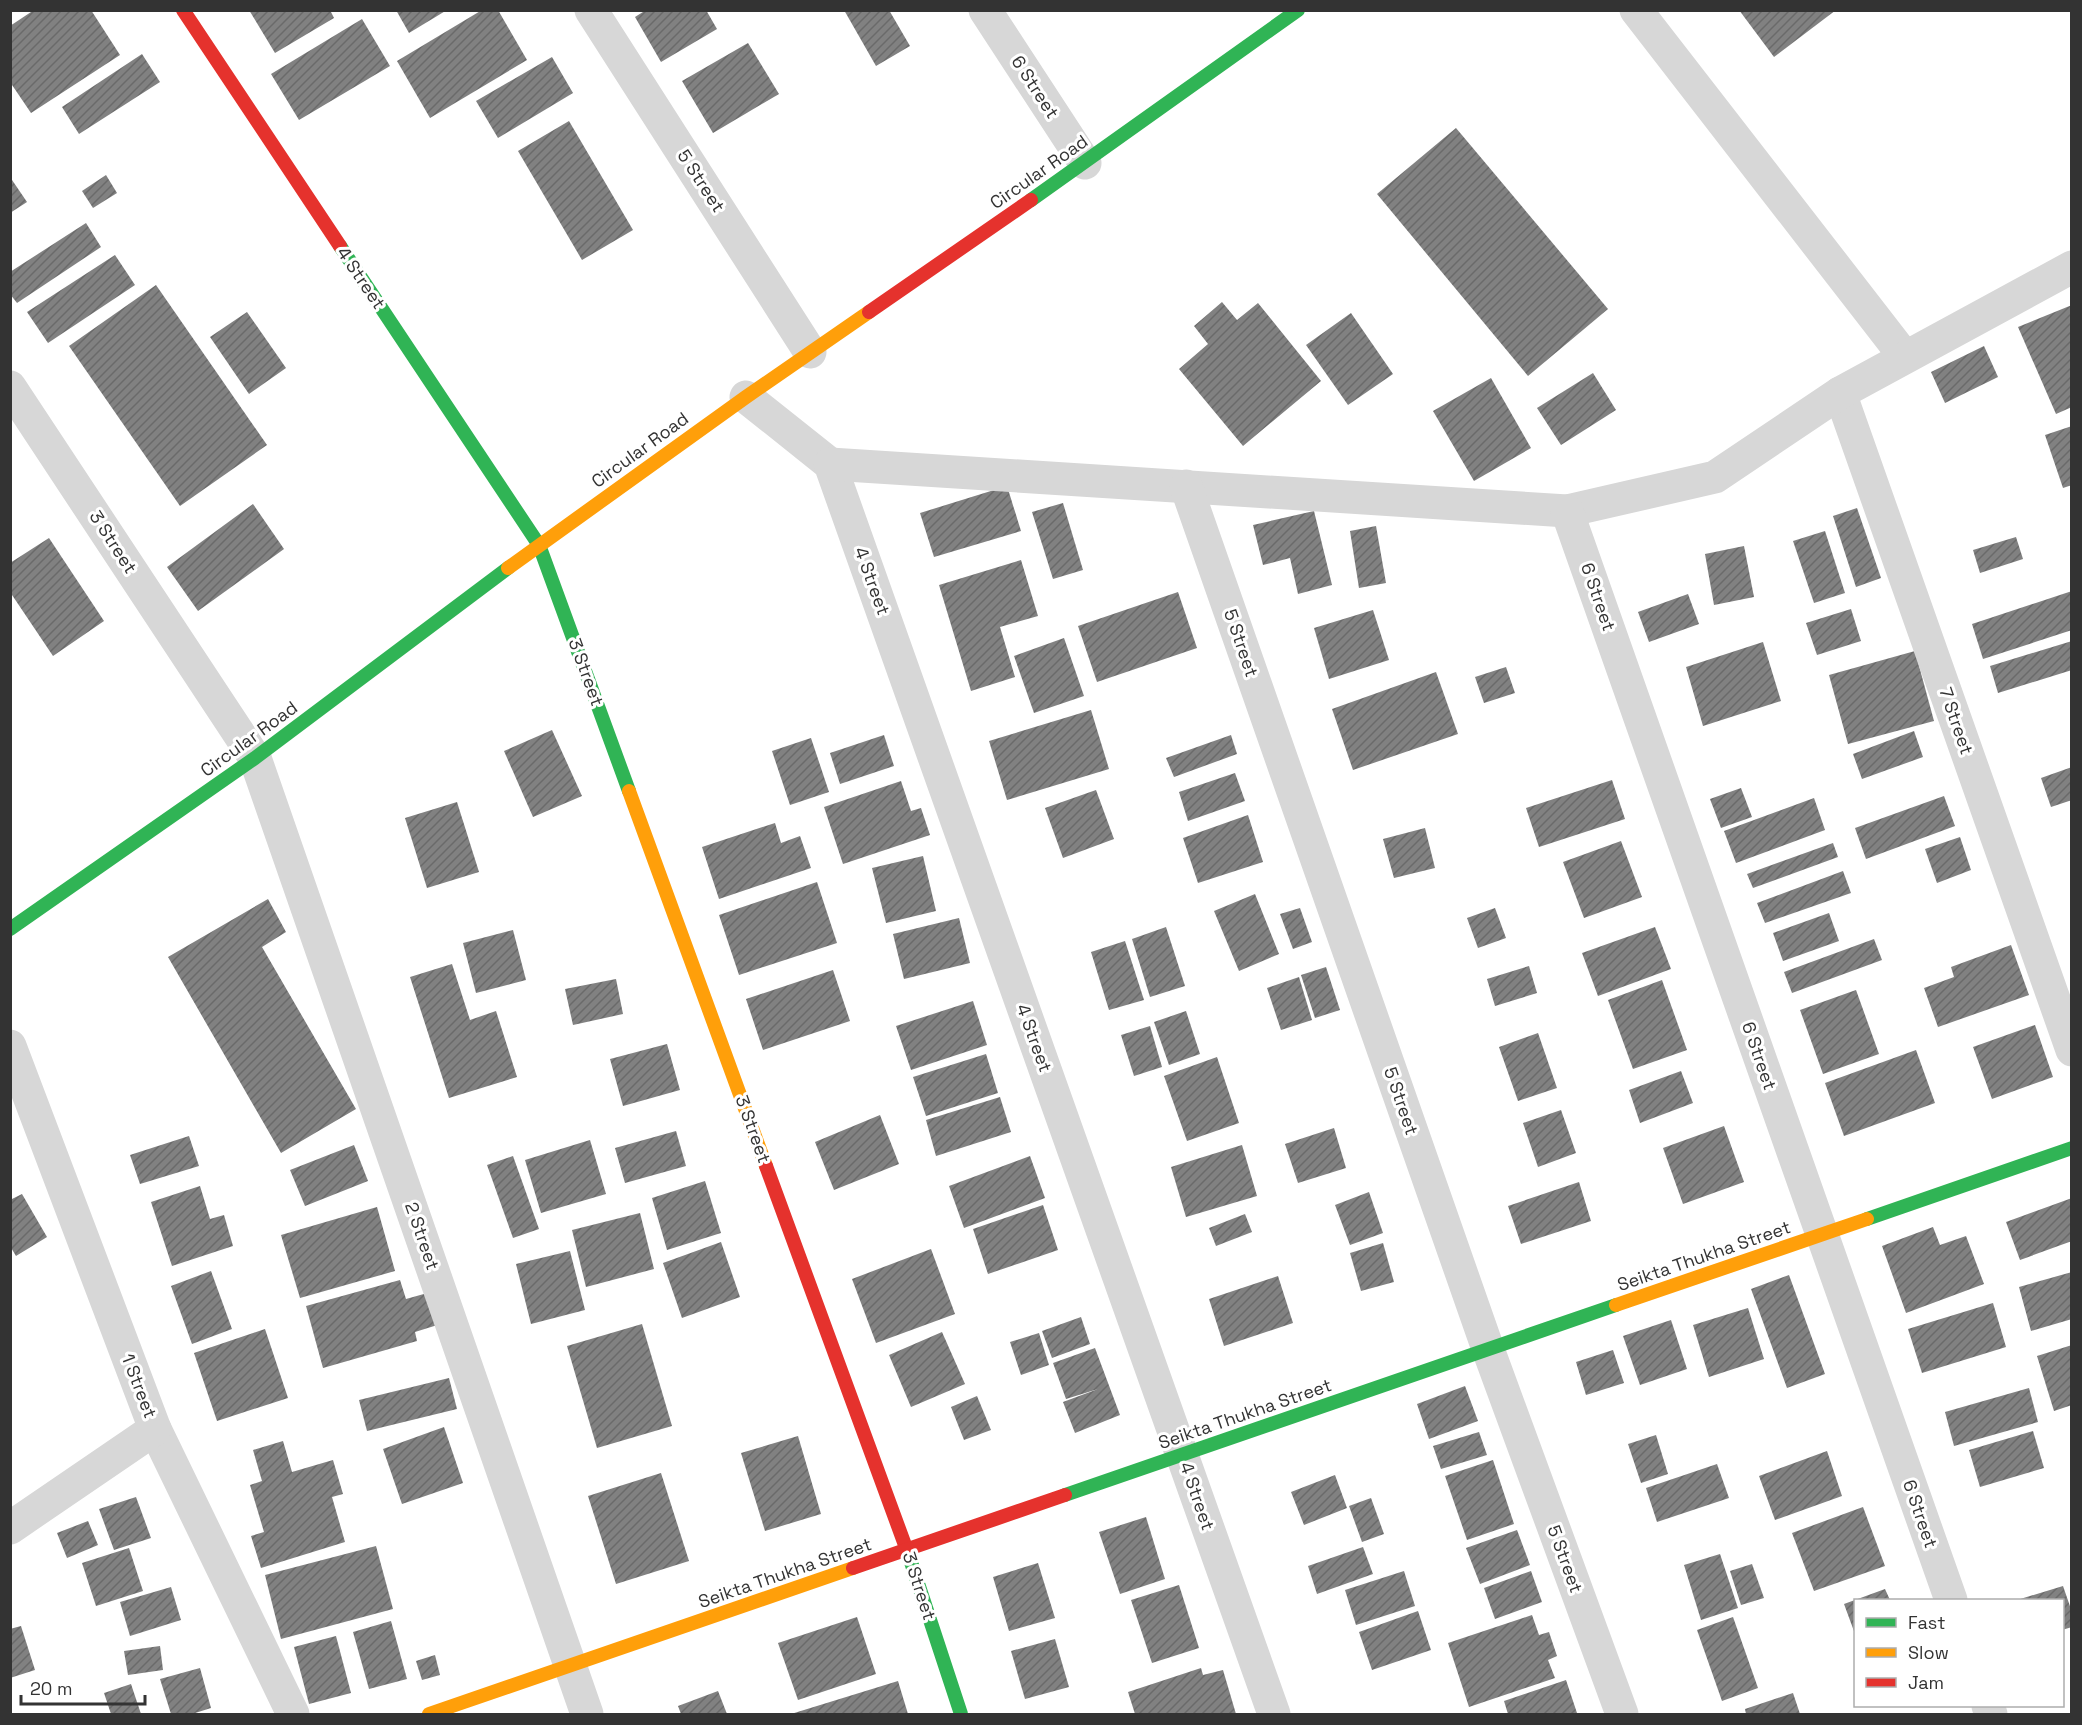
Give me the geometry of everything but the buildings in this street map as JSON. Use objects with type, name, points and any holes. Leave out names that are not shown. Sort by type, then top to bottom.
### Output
[{"type":"street","name":"4 Street","points":[[183,10],[539,545]]},
{"type":"street","name":"5 Street","points":[[591,10],[810,352]]},
{"type":"street","name":"6 Street","points":[[985,10],[1085,163]]},
{"type":"street","name":"Circular Road","points":[[10,929],[255,759],[539,545],[746,397],[1085,163],[1298,10]]},
{"type":"street","points":[[1636,10],[1905,357]]},
{"type":"street","points":[[746,397],[830,464],[1567,511],[1715,477],[1840,393],[2072,267]]},
{"type":"street","name":"3 Street","points":[[10,387],[255,759]]},
{"type":"street","name":"7 Street","points":[[1840,393],[2072,1050]]},
{"type":"street","name":"4 Street","points":[[830,464],[1274,1714]]},
{"type":"street","name":"5 Street","points":[[1186,486],[1488,1349],[1622,1714]]},
{"type":"street","name":"6 Street","points":[[1567,511],[1951,1599]]},
{"type":"street","name":"3 Street","points":[[539,545],[907,1550],[961,1714]]},
{"type":"street","name":"2 Street","points":[[255,759],[572,1665],[587,1714]]},
{"type":"street","name":"1 Street","points":[[10,1046],[155,1430],[293,1714]]},
{"type":"street","name":"Seikta Thukha Street","points":[[429,1714],[2072,1148]]},
{"type":"street","points":[[10,1528],[155,1430]]},
{"type":"traffic: fast","points":[[1031,200],[1298,10]]},
{"type":"traffic: fast","points":[[340,246],[539,545],[629,791]]},
{"type":"traffic: fast","points":[[10,929],[255,758],[508,568]]},
{"type":"traffic: fast","points":[[1867,1219],[2072,1148]]},
{"type":"traffic: fast","points":[[1065,1495],[1616,1305]]},
{"type":"traffic: fast","points":[[909,1556],[961,1714]]},
{"type":"traffic: slow","points":[[508,568],[746,397],[869,312]]},
{"type":"traffic: slow","points":[[629,791],[766,1166]]},
{"type":"traffic: slow","points":[[1616,1305],[1867,1219]]},
{"type":"traffic: slow","points":[[429,1714],[853,1568]]},
{"type":"traffic: jam","points":[[183,10],[340,246]]},
{"type":"traffic: jam","points":[[869,312],[1031,200]]},
{"type":"traffic: jam","points":[[766,1166],[909,1556]]},
{"type":"traffic: jam","points":[[853,1568],[1065,1495]]}]
